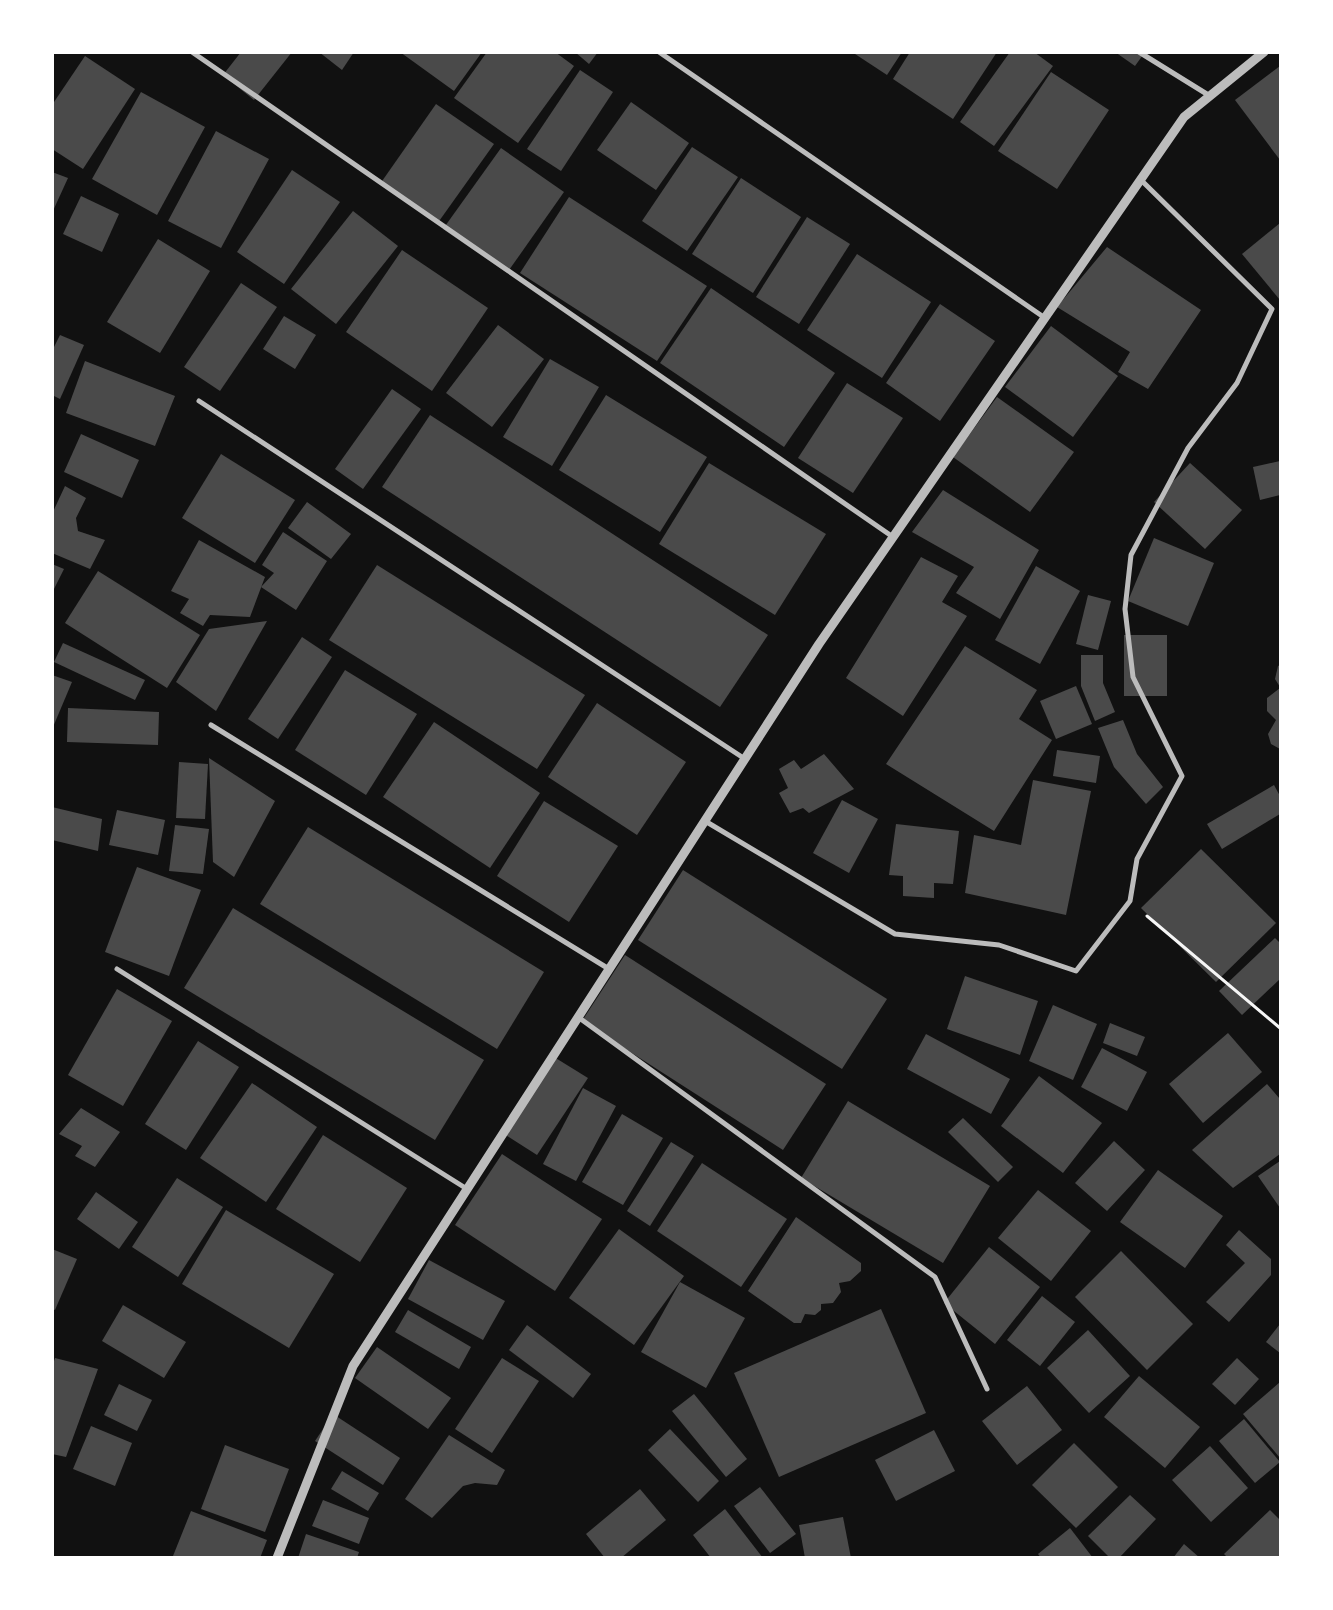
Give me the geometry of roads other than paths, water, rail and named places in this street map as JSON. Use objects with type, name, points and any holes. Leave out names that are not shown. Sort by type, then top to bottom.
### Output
[{"type":"street","points":[[192,52],[894,537]]},
{"type":"street","points":[[659,52],[1045,318]]},
{"type":"street","points":[[1139,52],[1210,96]]},
{"type":"street","points":[[278,1558],[353,1366],[819,644],[1184,117],[1264,52]]},
{"type":"street","points":[[705,821],[895,934],[999,945],[1076,971],[1130,901],[1137,858],[1182,776],[1134,677],[1125,609],[1131,555],[1188,448],[1237,383],[1272,309],[1141,180]]},
{"type":"street","points":[[199,401],[745,759]]},
{"type":"street","points":[[211,725],[609,969]]},
{"type":"street","points":[[116,969],[468,1189]]},
{"type":"street","points":[[578,1017],[935,1277],[987,1389]]}]
